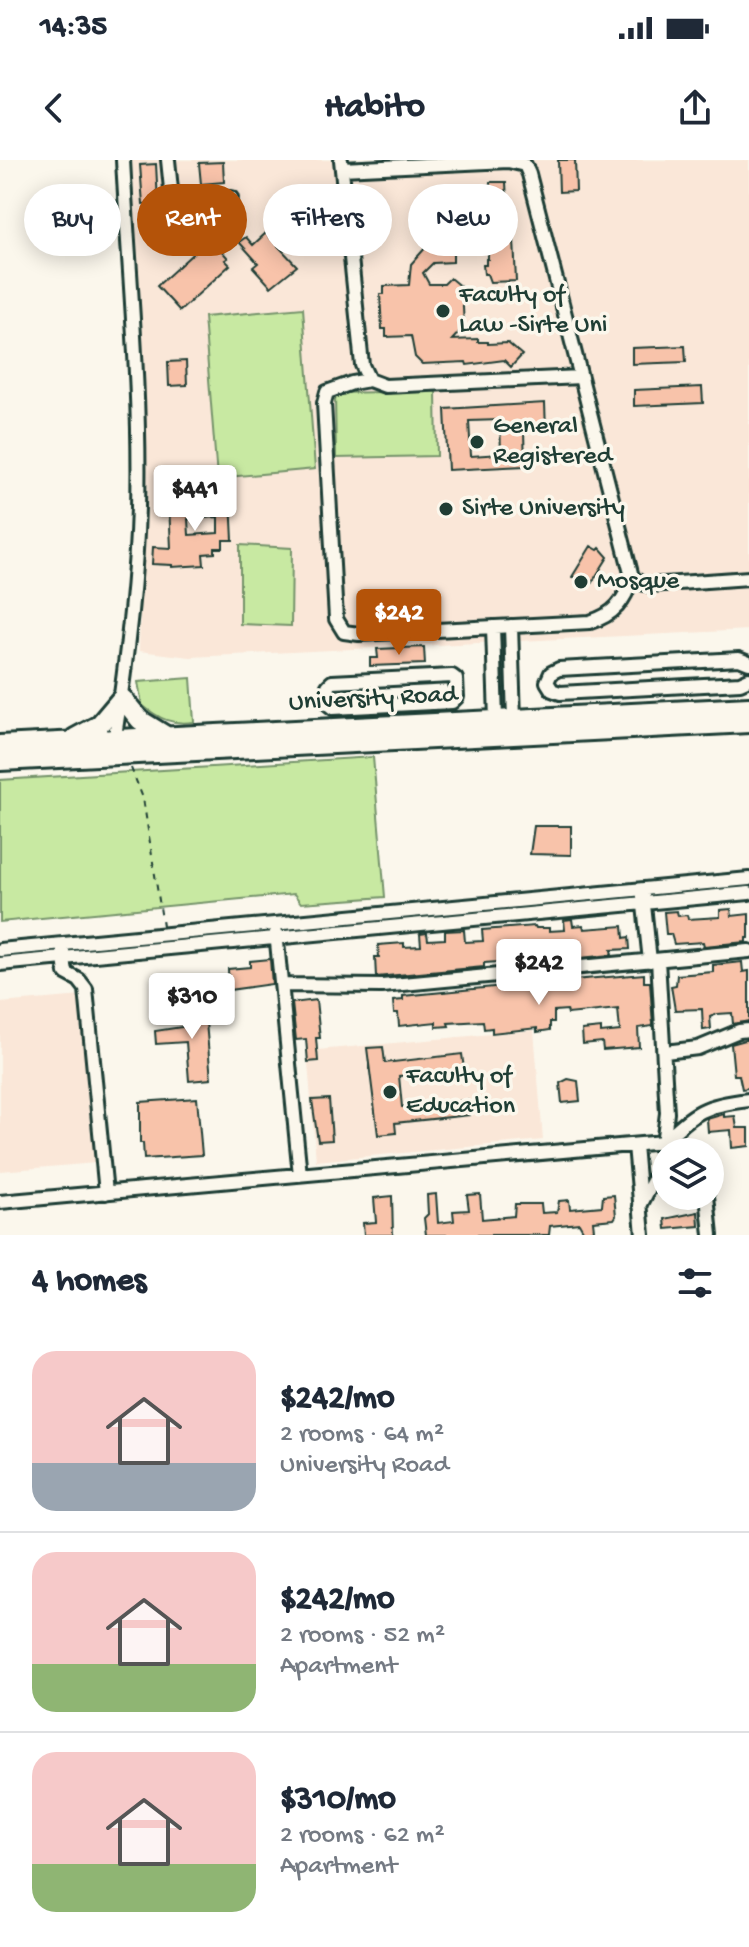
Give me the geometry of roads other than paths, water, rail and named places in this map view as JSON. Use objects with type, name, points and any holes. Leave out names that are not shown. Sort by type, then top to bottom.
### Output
[{"type":"highway","points":[[69,741],[99,725],[122,695],[140,720],[166,736]]},
{"type":"highway","name":"University Road","points":[[0,745],[69,741],[118,747],[166,736],[749,707]]},
{"type":"highway","name":"University Road","points":[[0,761],[118,747],[749,723]]},
{"type":"street","points":[[118,747],[138,506],[123,160]]},
{"type":"street","points":[[168,160],[170,184]]},
{"type":"street","points":[[369,380],[362,365],[342,164],[508,161],[525,165],[529,174],[581,377],[632,577],[618,607],[605,617],[590,622],[359,634],[344,632],[338,626],[324,403],[327,392],[369,380],[385,386],[581,377]]},
{"type":"street","points":[[632,577],[650,585],[749,578]]},
{"type":"street","points":[[505,719],[511,626]]},
{"type":"street","points":[[493,627],[505,719]]},
{"type":"street","points":[[749,663],[739,659],[559,669],[551,673],[547,682],[552,690],[560,693],[724,684],[749,679]]},
{"type":"street","points":[[659,663],[660,688]]},
{"type":"street","points":[[452,676],[456,679],[457,697],[452,702],[351,707],[329,706],[329,683],[452,676]]},
{"type":"street","points":[[724,684],[728,708]]},
{"type":"street","points":[[351,707],[357,726]]},
{"type":"street","points":[[0,950],[63,951],[276,931],[643,896],[749,879]]},
{"type":"street","points":[[643,896],[749,893]]},
{"type":"street","points":[[643,896],[665,1052],[667,1113],[664,1138]]},
{"type":"street","points":[[0,964],[165,935],[276,931]]},
{"type":"street","points":[[276,931],[300,1175]]},
{"type":"street","points":[[63,951],[66,973],[79,980],[86,989],[106,1193]]},
{"type":"street","points":[[282,985],[382,986],[749,951]]},
{"type":"street","points":[[665,1052],[698,1048],[749,1030]]},
{"type":"street","points":[[668,1138],[701,1110],[716,1104],[749,1100]]},
{"type":"street","points":[[0,1202],[652,1143]]},
{"type":"street","points":[[635,1145],[643,1235]]},
{"type":"street","points":[[640,1206],[652,1186]]},
{"type":"street","points":[[708,1210],[711,1235]]},
{"type":"place","name":"Faculty of Law -Sirte Uni","points":[[443,311]]},
{"type":"place","name":"General Registered","points":[[477,442]]},
{"type":"place","name":"Sirte University","points":[[446,509]]},
{"type":"place","name":"Mosque","points":[[581,582]]},
{"type":"place","name":"Faculty of Education","points":[[390,1092]]}]
